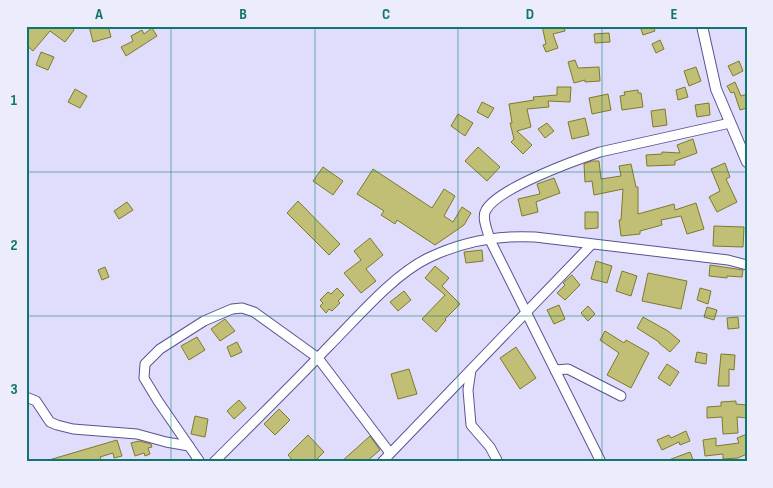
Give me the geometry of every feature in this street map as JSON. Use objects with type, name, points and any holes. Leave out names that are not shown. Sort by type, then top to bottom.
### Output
[{"type":"street","points":[[702,26],[716,89],[747,162]]},
{"type":"street","points":[[601,462],[490,240],[484,216],[486,208],[497,199],[532,179],[581,158],[730,123]]},
{"type":"street","points":[[214,462],[372,302],[403,274],[427,258],[465,244],[518,236],[728,260],[747,265]]},
{"type":"street","points":[[382,462],[591,244]]},
{"type":"street","points":[[200,462],[144,378],[145,364],[160,349],[204,321],[232,309],[242,308],[254,312],[318,358],[390,453]]},
{"type":"street","points":[[471,370],[468,390],[471,425],[490,447],[497,460]]},
{"type":"street","points":[[555,370],[568,370],[621,396]]},
{"type":"street","points":[[26,397],[36,401],[50,422],[57,426],[136,434],[189,446]]},
{"type":"building","points":[[26,26],[70,26],[74,30],[65,42],[50,31],[33,51],[26,45]]},
{"type":"building","points":[[89,26],[108,26],[111,37],[93,42]]},
{"type":"building","points":[[542,26],[564,26],[565,31],[553,34],[558,48],[546,52],[543,45],[546,44]]},
{"type":"building","points":[[640,26],[653,26],[655,31],[643,35]]},
{"type":"building","points":[[152,28],[157,36],[126,56],[121,47],[133,41],[131,36],[142,30],[144,34]]},
{"type":"building","points":[[609,33],[610,42],[595,43],[594,34]]},
{"type":"building","points":[[660,40],[664,49],[656,53],[652,44]]},
{"type":"building","points":[[41,52],[54,57],[48,70],[36,65]]},
{"type":"building","points":[[575,60],[578,68],[599,67],[600,81],[585,82],[585,80],[574,83],[568,62]]},
{"type":"building","points":[[739,61],[743,71],[733,76],[728,66]]},
{"type":"building","points":[[696,67],[701,81],[689,86],[684,71]]},
{"type":"building","points":[[735,82],[741,96],[747,94],[747,108],[740,110],[734,92],[731,93],[727,86]]},
{"type":"building","points":[[557,87],[571,87],[570,102],[548,101],[549,107],[527,109],[531,127],[517,131],[532,145],[523,154],[511,142],[514,139],[510,123],[512,123],[509,104],[534,100],[533,97],[557,95]]},
{"type":"building","points":[[685,87],[688,97],[678,100],[676,90]]},
{"type":"building","points":[[75,89],[87,96],[80,108],[68,102]]},
{"type":"building","points":[[638,90],[638,93],[641,93],[643,107],[622,110],[620,96],[625,95],[624,92]]},
{"type":"building","points":[[608,94],[611,110],[592,114],[589,98]]},
{"type":"building","points":[[482,102],[494,108],[488,118],[477,112]]},
{"type":"building","points":[[709,103],[710,115],[697,117],[695,105]]},
{"type":"building","points":[[665,109],[667,125],[653,127],[651,111]]},
{"type":"building","points":[[458,114],[473,123],[465,136],[451,126]]},
{"type":"building","points":[[585,118],[589,135],[572,139],[568,122]]},
{"type":"building","points":[[547,123],[554,131],[545,138],[538,129]]},
{"type":"building","points":[[693,139],[697,153],[675,161],[675,165],[647,166],[646,155],[662,154],[662,152],[680,153],[677,145]]},
{"type":"building","points":[[478,147],[500,167],[487,181],[465,161]]},
{"type":"building","points":[[599,161],[601,179],[621,176],[619,166],[631,164],[636,187],[638,187],[638,214],[674,204],[675,210],[696,203],[704,229],[687,234],[681,216],[661,220],[662,225],[640,231],[640,234],[621,236],[619,220],[621,220],[623,189],[594,195],[592,181],[585,182],[584,164]]},
{"type":"building","points":[[725,163],[730,177],[726,179],[737,202],[717,212],[709,197],[720,191],[711,169]]},
{"type":"building","points":[[323,167],[343,181],[333,195],[313,181]]},
{"type":"building","points":[[373,169],[432,208],[444,189],[455,196],[444,216],[453,222],[462,207],[471,213],[464,225],[435,245],[397,220],[395,224],[381,215],[384,211],[357,194]]},
{"type":"building","points":[[554,178],[560,193],[536,202],[538,212],[522,216],[518,199],[540,194],[537,184]]},
{"type":"building","points":[[298,201],[340,244],[329,255],[287,213]]},
{"type":"building","points":[[127,202],[133,210],[119,219],[114,211]]},
{"type":"building","points":[[585,212],[598,212],[598,228],[585,229]]},
{"type":"building","points":[[714,226],[744,227],[743,247],[713,246]]},
{"type":"building","points":[[370,238],[383,255],[366,269],[376,281],[361,293],[344,273],[361,260],[354,251]]},
{"type":"building","points":[[482,250],[483,261],[466,263],[464,252]]},
{"type":"building","points":[[596,261],[612,266],[607,283],[591,279]]},
{"type":"building","points":[[710,265],[743,270],[742,277],[709,276]]},
{"type":"building","points":[[435,266],[449,278],[442,286],[460,304],[445,319],[436,332],[422,319],[445,295],[425,278]]},
{"type":"building","points":[[105,267],[109,277],[102,280],[98,270]]},
{"type":"building","points":[[622,271],[637,276],[631,296],[616,291]]},
{"type":"building","points":[[648,273],[687,281],[681,309],[642,301]]},
{"type":"building","points":[[572,275],[580,285],[565,300],[557,293],[565,285],[563,283]]},
{"type":"building","points":[[337,288],[344,295],[338,301],[340,303],[332,311],[329,309],[326,313],[320,306],[323,303],[320,300],[328,292],[331,294]]},
{"type":"building","points":[[700,288],[711,291],[708,304],[697,300]]},
{"type":"building","points":[[404,291],[411,300],[398,311],[390,302]]},
{"type":"building","points":[[559,305],[565,319],[554,324],[547,310]]},
{"type":"building","points":[[588,306],[595,314],[588,321],[581,313]]},
{"type":"building","points":[[707,307],[717,310],[714,320],[704,317]]},
{"type":"building","points":[[643,317],[668,331],[680,341],[670,352],[659,342],[637,328]]},
{"type":"building","points":[[738,317],[739,328],[728,329],[727,318]]},
{"type":"building","points":[[225,319],[235,331],[220,341],[211,329]]},
{"type":"building","points":[[605,331],[624,343],[626,340],[649,353],[631,388],[607,375],[619,353],[600,340]]},
{"type":"building","points":[[197,337],[205,350],[189,360],[181,346]]},
{"type":"building","points":[[237,342],[242,352],[231,357],[227,347]]},
{"type":"building","points":[[516,347],[536,378],[520,389],[500,358]]},
{"type":"building","points":[[697,352],[707,354],[706,364],[695,362]]},
{"type":"building","points":[[721,354],[735,355],[734,370],[729,369],[729,386],[718,386]]},
{"type":"building","points":[[667,364],[679,372],[670,386],[658,378]]},
{"type":"building","points":[[409,369],[417,394],[398,399],[391,374]]},
{"type":"building","points":[[239,400],[246,408],[234,419],[227,411]]},
{"type":"building","points":[[736,401],[736,404],[747,405],[747,418],[737,417],[738,433],[723,434],[722,417],[707,418],[707,407],[721,406],[721,402]]},
{"type":"building","points":[[279,409],[290,420],[275,435],[264,424]]},
{"type":"building","points":[[195,416],[208,419],[205,437],[191,434]]},
{"type":"building","points":[[686,431],[690,441],[680,445],[679,442],[662,450],[657,440],[669,435],[671,438]]},
{"type":"building","points":[[747,434],[747,454],[738,458],[723,459],[723,454],[705,456],[703,440],[716,438],[716,446],[739,443],[737,438]]},
{"type":"building","points":[[308,435],[324,452],[314,462],[294,462],[288,455]]},
{"type":"building","points":[[370,436],[380,450],[366,462],[341,462]]},
{"type":"building","points":[[117,440],[122,456],[114,458],[113,453],[100,457],[102,462],[50,462],[49,460]]},
{"type":"building","points":[[139,441],[151,444],[152,447],[148,448],[150,454],[145,456],[144,453],[135,456],[131,443]]},
{"type":"building","points":[[690,452],[694,462],[666,462],[666,461]]}]
